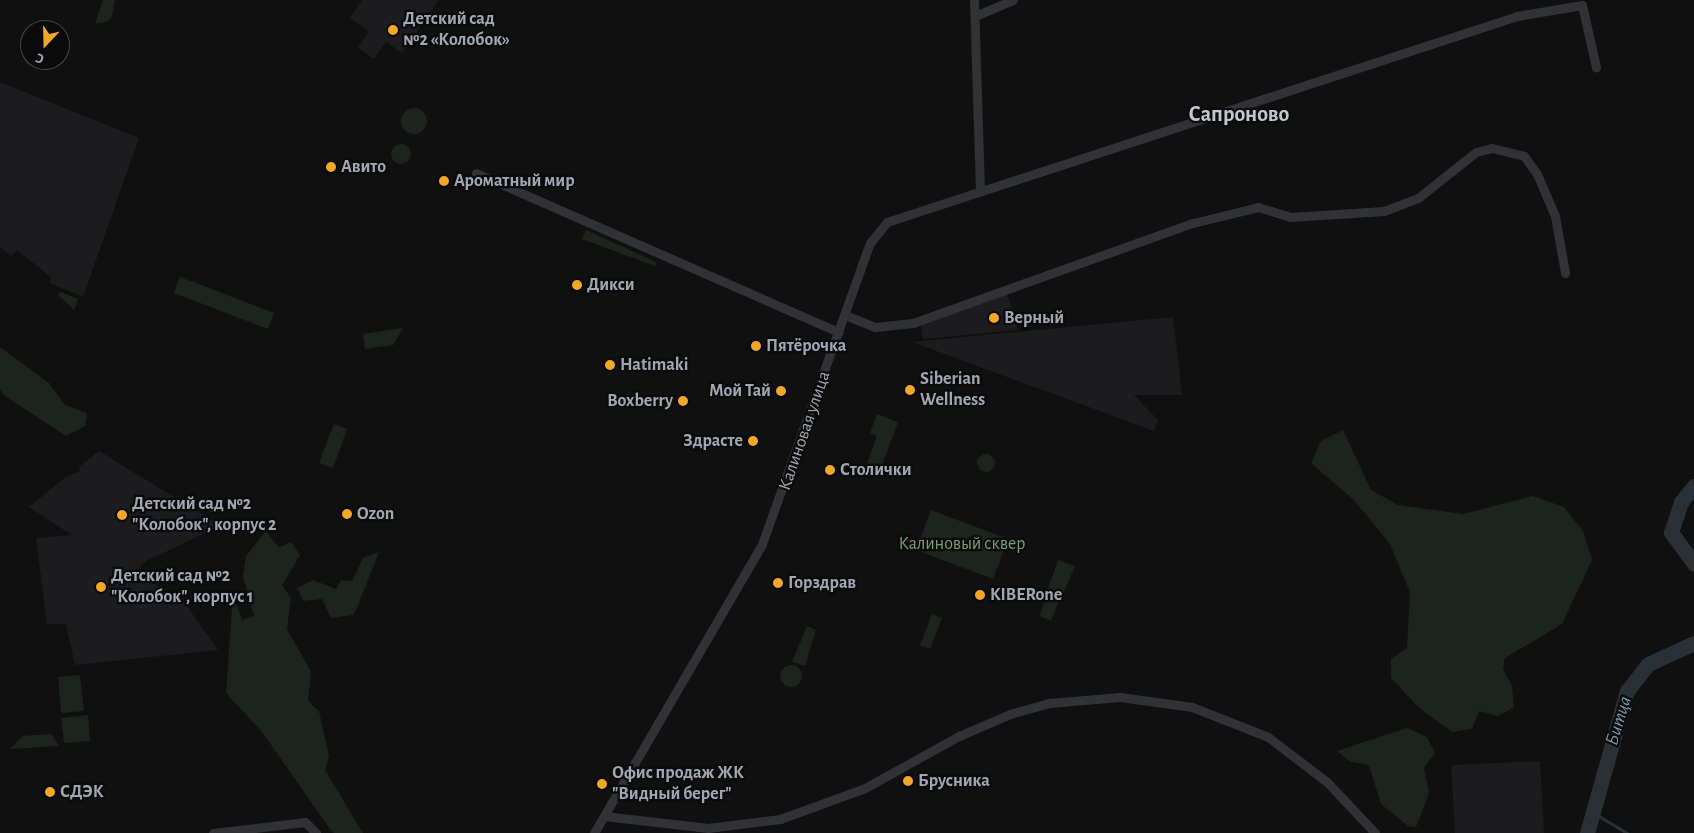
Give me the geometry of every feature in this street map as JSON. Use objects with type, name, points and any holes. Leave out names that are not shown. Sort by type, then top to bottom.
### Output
[{"type":"street","points":[[974,0],[980,191]]},
{"type":"street","points":[[975,16],[1012,0]]},
{"type":"street","name":"Калиновая улица","points":[[594,833],[762,544],[870,243],[880,228],[902,215],[1517,16],[1582,5],[1596,68]]},
{"type":"street","points":[[845,316],[875,326],[913,323],[1193,223],[1258,207],[1290,218],[1384,212],[1418,198],[1476,152],[1492,148],[1524,156],[1537,174],[1555,216],[1565,273]]},
{"type":"street","points":[[476,173],[839,332]]},
{"type":"street","points":[[604,816],[708,828],[780,819],[865,788],[959,736],[1010,714],[1048,703],[1120,696],[1192,707],[1268,736],[1327,782],[1375,833]]},
{"type":"street","points":[[213,833],[305,822],[316,833]]},
{"type":"shaded area","name":"Детский сад №2 «Колобок»","points":[[362,0],[439,0],[402,53],[386,42],[374,59],[358,48],[369,31],[350,18]]},
{"type":"shaded area","points":[[0,82],[139,138],[83,297],[50,283],[51,277],[17,250],[11,256],[0,247]]},
{"type":"shaded area","points":[[1007,293],[1018,330],[923,339],[921,323]]},
{"type":"shaded area","points":[[1173,317],[1182,395],[1134,395],[1158,420],[1154,431],[912,342]]},
{"type":"shaded area","points":[[99,451],[216,523],[212,530],[146,561],[135,572],[184,602],[218,650],[75,665],[66,624],[47,624],[36,538],[72,535],[29,507],[67,476],[80,472],[79,467]]},
{"type":"shaded area","points":[[1540,761],[1544,833],[1455,833],[1451,765]]},
{"type":"green space","points":[[103,0],[115,0],[112,16],[109,21],[95,24]]},
{"type":"green space","points":[[414,108],[423,112],[427,121],[423,130],[414,134],[405,130],[401,121],[405,112]]},
{"type":"green space","points":[[401,144],[408,147],[411,154],[408,161],[401,164],[394,161],[391,154],[394,147]]},
{"type":"green space","points":[[586,230],[656,262],[655,266],[582,239]]},
{"type":"green space","points":[[180,277],[274,313],[268,329],[174,293]]},
{"type":"green space","points":[[61,292],[78,299],[74,310],[58,295]]},
{"type":"green space","points":[[403,328],[393,345],[365,349],[363,334]]},
{"type":"green space","points":[[0,347],[49,383],[65,405],[87,413],[85,426],[66,436],[5,396],[0,390]]},
{"type":"green space","points":[[877,414],[898,422],[881,468],[867,463],[877,436],[870,433]]},
{"type":"green space","points":[[334,424],[347,429],[333,468],[319,463]]},
{"type":"green space","points":[[1343,430],[1371,490],[1398,505],[1463,514],[1533,496],[1564,507],[1583,531],[1592,560],[1562,624],[1505,658],[1503,669],[1512,686],[1514,707],[1498,716],[1479,711],[1472,729],[1452,732],[1419,708],[1391,678],[1391,659],[1407,648],[1410,592],[1390,544],[1354,500],[1311,463],[1321,441]]},
{"type":"green space","points":[[986,454],[992,457],[995,463],[992,469],[986,472],[980,469],[977,463],[980,457]]},
{"type":"green space","name":"Калиновый сквер","points":[[931,510],[1008,539],[993,579],[916,550]]},
{"type":"green space","points":[[266,531],[279,548],[291,542],[300,555],[282,585],[291,598],[287,629],[311,672],[308,701],[319,711],[329,756],[325,770],[363,833],[334,833],[330,829],[262,732],[226,693],[233,594],[242,620],[254,616],[243,576],[246,556]]},
{"type":"green space","points":[[379,552],[354,615],[331,618],[322,599],[303,601],[297,588],[313,580],[336,589],[341,580],[352,581],[363,558]]},
{"type":"green space","points":[[1058,560],[1075,566],[1063,594],[1047,592]]},
{"type":"green space","points":[[1046,595],[1059,600],[1051,621],[1040,616]]},
{"type":"green space","points":[[932,614],[942,618],[930,649],[920,645]]},
{"type":"green space","points":[[807,626],[816,630],[805,666],[792,662]]},
{"type":"green space","points":[[791,665],[799,668],[802,676],[799,684],[791,687],[783,684],[780,676],[783,668]]},
{"type":"green space","points":[[80,675],[84,711],[61,713],[58,677]]},
{"type":"green space","points":[[88,715],[90,741],[64,743],[61,718]]},
{"type":"green space","points":[[1407,728],[1427,737],[1435,753],[1424,768],[1429,793],[1416,827],[1408,826],[1381,804],[1369,765],[1351,762],[1337,751]]},
{"type":"green space","points":[[51,734],[59,746],[10,749],[23,736]]},
{"type":"waterway","name":"Битца","points":[[1694,486],[1681,502],[1671,532],[1694,564]]},
{"type":"waterway","name":"Битца","points":[[1587,833],[1627,691],[1648,664],[1694,643]]},
{"type":"waterway","points":[[1594,813],[1627,833]]},
{"type":"place","name":"Детский сад №2 «Колобок»","points":[[393,30]]},
{"type":"place","name":"Авито","points":[[331,167]]},
{"type":"place","name":"Ароматный мир","points":[[444,181]]},
{"type":"place","name":"Дикси","points":[[577,285]]},
{"type":"place","name":"Верный","points":[[994,318]]},
{"type":"place","name":"Пятёрочка","points":[[756,346]]},
{"type":"place","name":"Hatimaki","points":[[610,365]]},
{"type":"place","name":"Siberian Wellness","points":[[910,390]]},
{"type":"place","name":"Мой Тай","points":[[781,391]]},
{"type":"place","name":"Boxberry","points":[[683,401]]},
{"type":"place","name":"Здрасте","points":[[753,441]]},
{"type":"place","name":"Столички","points":[[830,470]]},
{"type":"place","name":"Ozon","points":[[347,514]]},
{"type":"place","name":"Детский сад №2 \"Колобок\", корпус 2","points":[[122,515]]},
{"type":"place","name":"Горздрав","points":[[778,583]]},
{"type":"place","name":"Детский сад №2 \"Колобок\", корпус 1","points":[[101,587]]},
{"type":"place","name":"KIBERone","points":[[980,595]]},
{"type":"place","name":"Брусника","points":[[908,781]]},
{"type":"place","name":"Офис продаж ЖК \"Видный берег\"","points":[[602,784]]},
{"type":"place","name":"СДЭК","points":[[50,792]]},
{"type":"district","name":"Сапроново","points":[[1239,115]]}]
